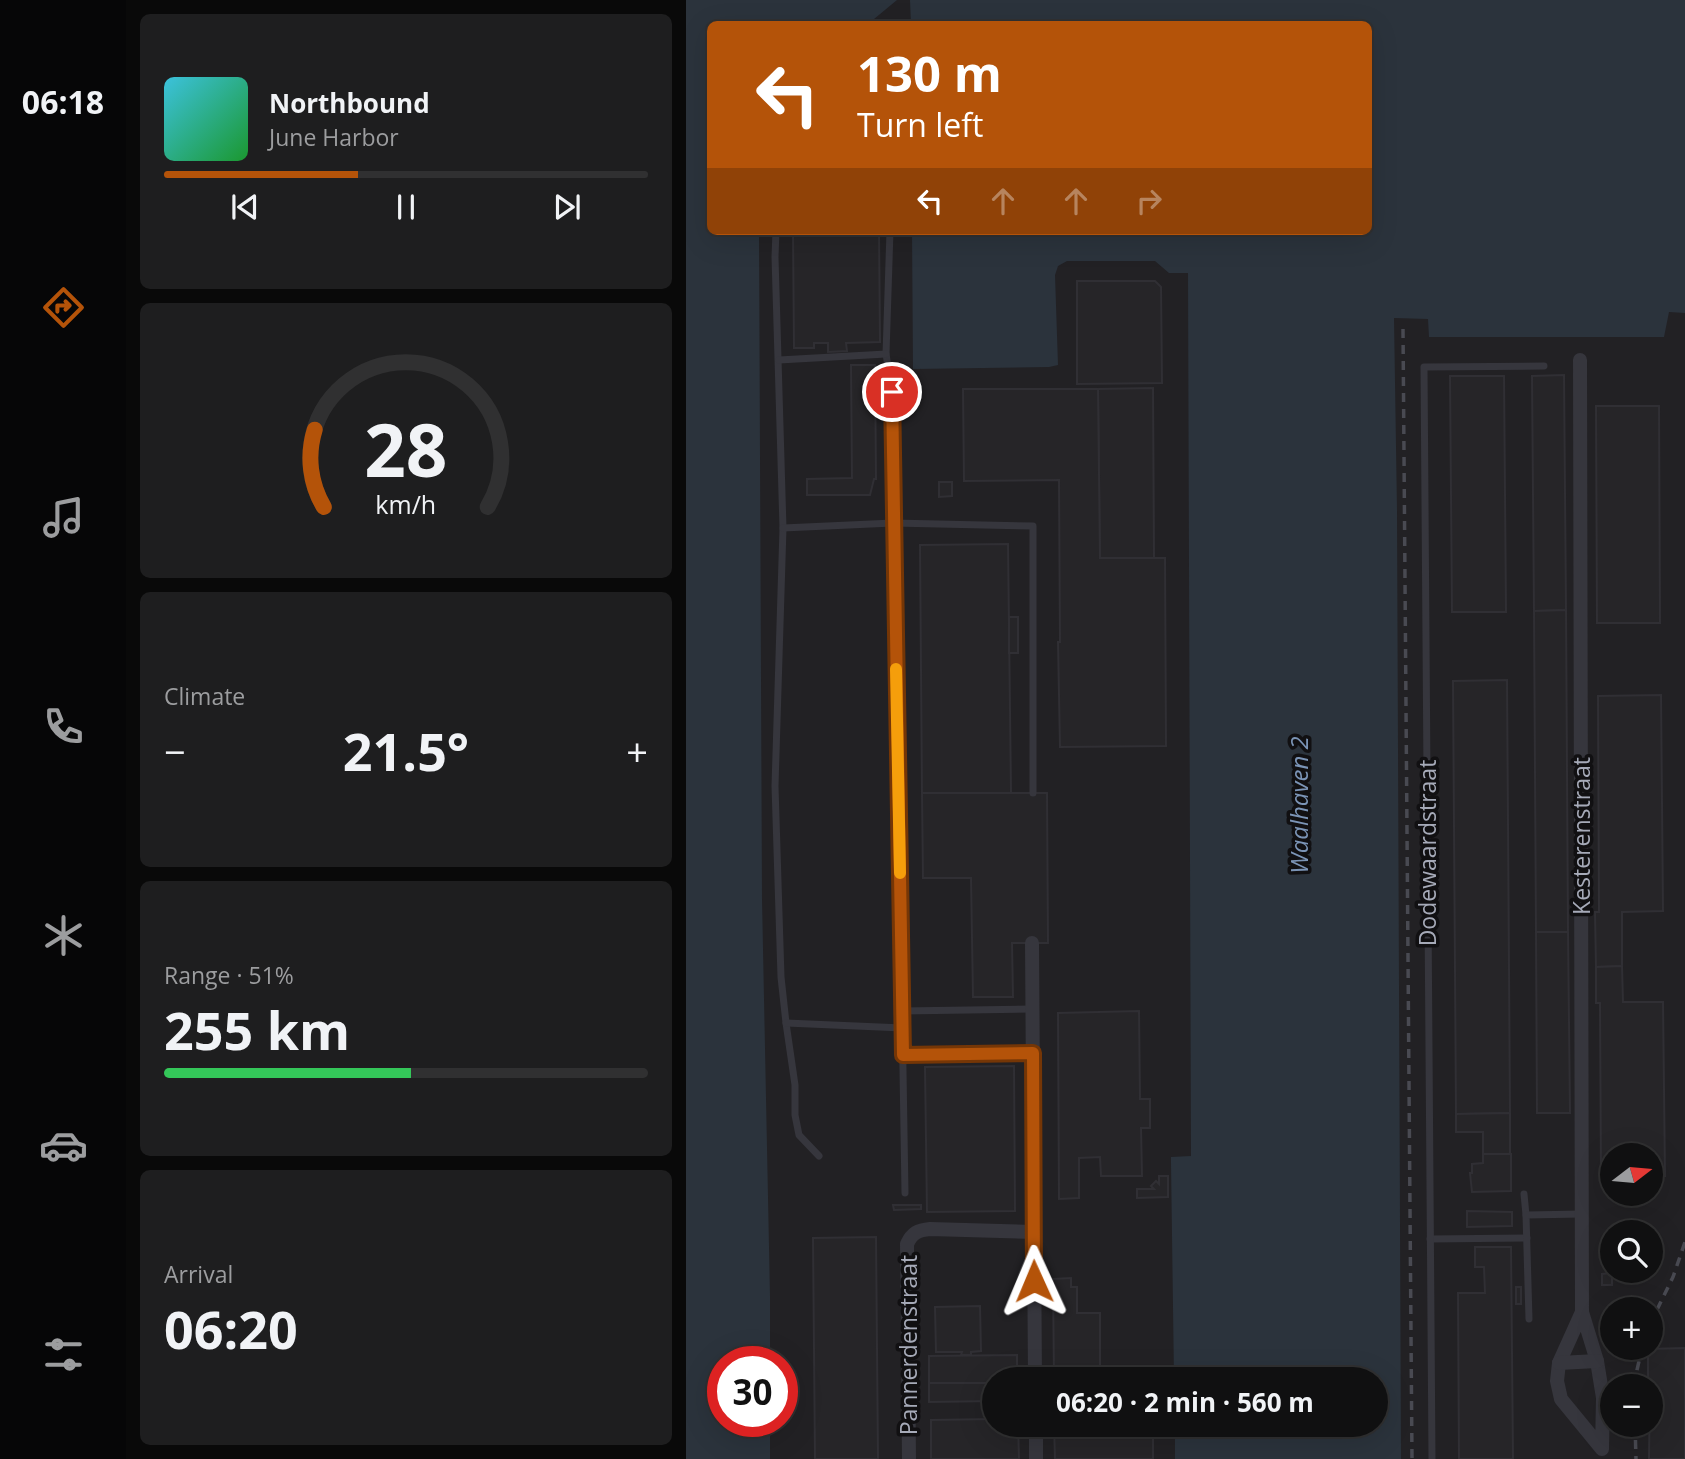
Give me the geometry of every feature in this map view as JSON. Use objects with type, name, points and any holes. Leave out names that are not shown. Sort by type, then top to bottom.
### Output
[{"type":"street","name":"Kesterenstraat","points":[[1580,360],[1582,1311],[1597,1361],[1603,1398],[1602,1454]]},
{"type":"street","points":[[1032,943],[1035,1367]]},
{"type":"street","name":"Pannerdenstraat","points":[[909,1459],[907,1244],[914,1234],[930,1229],[1034,1232]]},
{"type":"street","name":"Kesterenstraat","points":[[1582,1311],[1559,1363],[1557,1381],[1561,1399],[1602,1454]]},
{"type":"street","points":[[1559,1363],[1597,1361]]},
{"type":"street","points":[[1036,1437],[1036,1459]]},
{"type":"lane","points":[[776,235],[783,528],[775,786],[781,977],[799,1135],[818,1156]]},
{"type":"lane","points":[[890,235],[886,354],[892,392],[905,1193]]},
{"type":"lane","points":[[779,360],[886,354]]},
{"type":"lane","name":"Dodewaardstraat","points":[[1432,1459],[1424,368],[1544,366]]},
{"type":"lane","points":[[783,528],[893,523],[1033,526],[1033,793]]},
{"type":"lane","points":[[902,1011],[1033,1009]]},
{"type":"lane","points":[[786,1023],[902,1028]]},
{"type":"lane","points":[[903,1055],[1033,1053]]},
{"type":"lane","points":[[1524,1194],[1529,1319]]},
{"type":"lane","points":[[1526,1215],[1582,1214]]},
{"type":"lane","points":[[1430,1239],[1527,1238]]},
{"type":"shaded area","points":[[883,0],[921,0],[921,21],[858,21]]},
{"type":"shaded area","points":[[741,235],[943,235],[1039,253],[1196,248],[1198,1367],[982,1367],[982,1437],[1198,1437],[1198,1459],[754,1459],[753,1437],[798,1437],[798,1346],[753,1346]]},
{"type":"shaded area","points":[[1381,307],[1685,309],[1685,1459],[1384,1459],[1384,1437],[1388,1437],[1388,1367],[1384,1367]]},
{"type":"water","points":[[686,0],[897,0],[872,21],[707,21],[707,235],[759,235],[762,899],[770,1346],[707,1346],[707,1437],[770,1437],[770,1459],[686,1459]]},
{"type":"water","name":"Waalhaven 2","points":[[910,0],[1685,0],[1685,313],[1669,312],[1664,337],[1429,337],[1428,319],[1394,318],[1401,1459],[1175,1459],[1175,1437],[1388,1437],[1388,1367],[1174,1367],[1171,1157],[1191,1156],[1188,273],[1169,273],[1155,261],[1067,261],[1058,266],[1055,275],[1058,365],[913,369],[912,235],[1372,235],[1372,21],[911,21]]},
{"type":"building","points":[[793,235],[879,235],[880,342],[846,343],[847,351],[828,352],[828,343],[814,343],[814,348],[794,348]]},
{"type":"building","points":[[1077,281],[1155,281],[1161,287],[1162,383],[1077,384]]},
{"type":"building","points":[[851,365],[875,365],[876,479],[870,495],[807,495],[807,479],[852,478]]},
{"type":"building","points":[[1564,375],[1566,610],[1534,611],[1532,376]]},
{"type":"building","points":[[1450,376],[1504,376],[1506,612],[1452,612]]},
{"type":"building","points":[[1153,388],[1154,558],[1100,558],[1098,389]]},
{"type":"building","points":[[963,389],[1098,389],[1100,558],[1165,558],[1166,746],[1060,747],[1059,480],[964,481]]},
{"type":"building","points":[[1596,406],[1659,406],[1660,623],[1597,623]]},
{"type":"building","points":[[939,482],[952,482],[952,496],[939,497]]},
{"type":"building","points":[[1008,544],[1011,793],[922,793],[920,545]]},
{"type":"building","points":[[1566,610],[1568,932],[1536,932],[1534,611]]},
{"type":"building","points":[[1009,617],[1018,617],[1018,653],[1009,653]]},
{"type":"building","points":[[1507,680],[1510,1113],[1456,1114],[1453,681]]},
{"type":"building","points":[[1661,695],[1663,911],[1622,912],[1622,966],[1596,967],[1595,912],[1599,912],[1598,696]]},
{"type":"building","points":[[922,793],[1047,793],[1048,943],[1012,943],[1013,997],[973,997],[971,878],[923,878]]},
{"type":"building","points":[[1536,932],[1568,932],[1570,1113],[1537,1113]]},
{"type":"building","points":[[1622,966],[1623,1002],[1663,1002],[1665,1176],[1663,1143],[1601,1143],[1600,1003],[1596,1003],[1596,967]]},
{"type":"building","points":[[1139,1011],[1140,1099],[1150,1099],[1150,1128],[1141,1128],[1142,1176],[1101,1176],[1100,1157],[1079,1158],[1079,1198],[1059,1199],[1058,1013]]},
{"type":"building","points":[[1014,1066],[1015,1211],[927,1212],[925,1067]]},
{"type":"building","points":[[1510,1113],[1510,1154],[1483,1154],[1483,1132],[1456,1132],[1456,1114]]},
{"type":"building","points":[[1483,1154],[1511,1154],[1511,1191],[1472,1192],[1472,1164],[1483,1163]]},
{"type":"building","points":[[1159,1176],[1168,1176],[1168,1197],[1137,1198],[1137,1189],[1154,1189],[1151,1186],[1156,1181],[1159,1184]]},
{"type":"building","points":[[893,1205],[921,1205],[921,1209],[894,1210]]},
{"type":"building","points":[[1467,1211],[1512,1212],[1512,1226],[1467,1227]]},
{"type":"building","points":[[876,1237],[878,1459],[815,1459],[813,1238]]},
{"type":"building","points":[[1475,1247],[1511,1247],[1513,1459],[1459,1459],[1458,1293],[1485,1293],[1484,1267],[1475,1267]]},
{"type":"building","points":[[1071,1278],[1071,1287],[1077,1287],[1077,1313],[1100,1313],[1100,1367],[1054,1367],[1053,1279]]},
{"type":"building","points":[[1516,1287],[1521,1287],[1521,1304],[1516,1304]]},
{"type":"building","points":[[980,1306],[981,1351],[971,1352],[971,1355],[961,1355],[962,1352],[936,1352],[935,1307]]},
{"type":"building","points":[[1685,1348],[1685,1459],[1649,1459],[1649,1437],[1663,1437],[1663,1374],[1648,1374],[1648,1360],[1663,1360],[1663,1349]]},
{"type":"building","points":[[1017,1355],[1017,1367],[982,1367],[982,1383],[929,1383],[929,1356]]},
{"type":"building","points":[[929,1383],[982,1383],[982,1401],[929,1402]]},
{"type":"building","points":[[982,1419],[982,1437],[1018,1437],[1019,1459],[931,1459],[931,1420]]},
{"type":"building","points":[[1054,1437],[1153,1437],[1153,1459],[1055,1459]]},
{"type":"railway","points":[[1403,329],[1412,1459]]},
{"type":"railway","points":[[1663,1297],[1685,1242]]},
{"type":"railway","points":[[1637,1374],[1639,1360]]},
{"type":"railway","points":[[1635,1437],[1636,1459]]},
{"type":"slow traffic","points":[[896,669],[900,873]]},
{"type":"route","points":[[892,392],[903,1055],[1033,1053],[1034,1281]]}]
